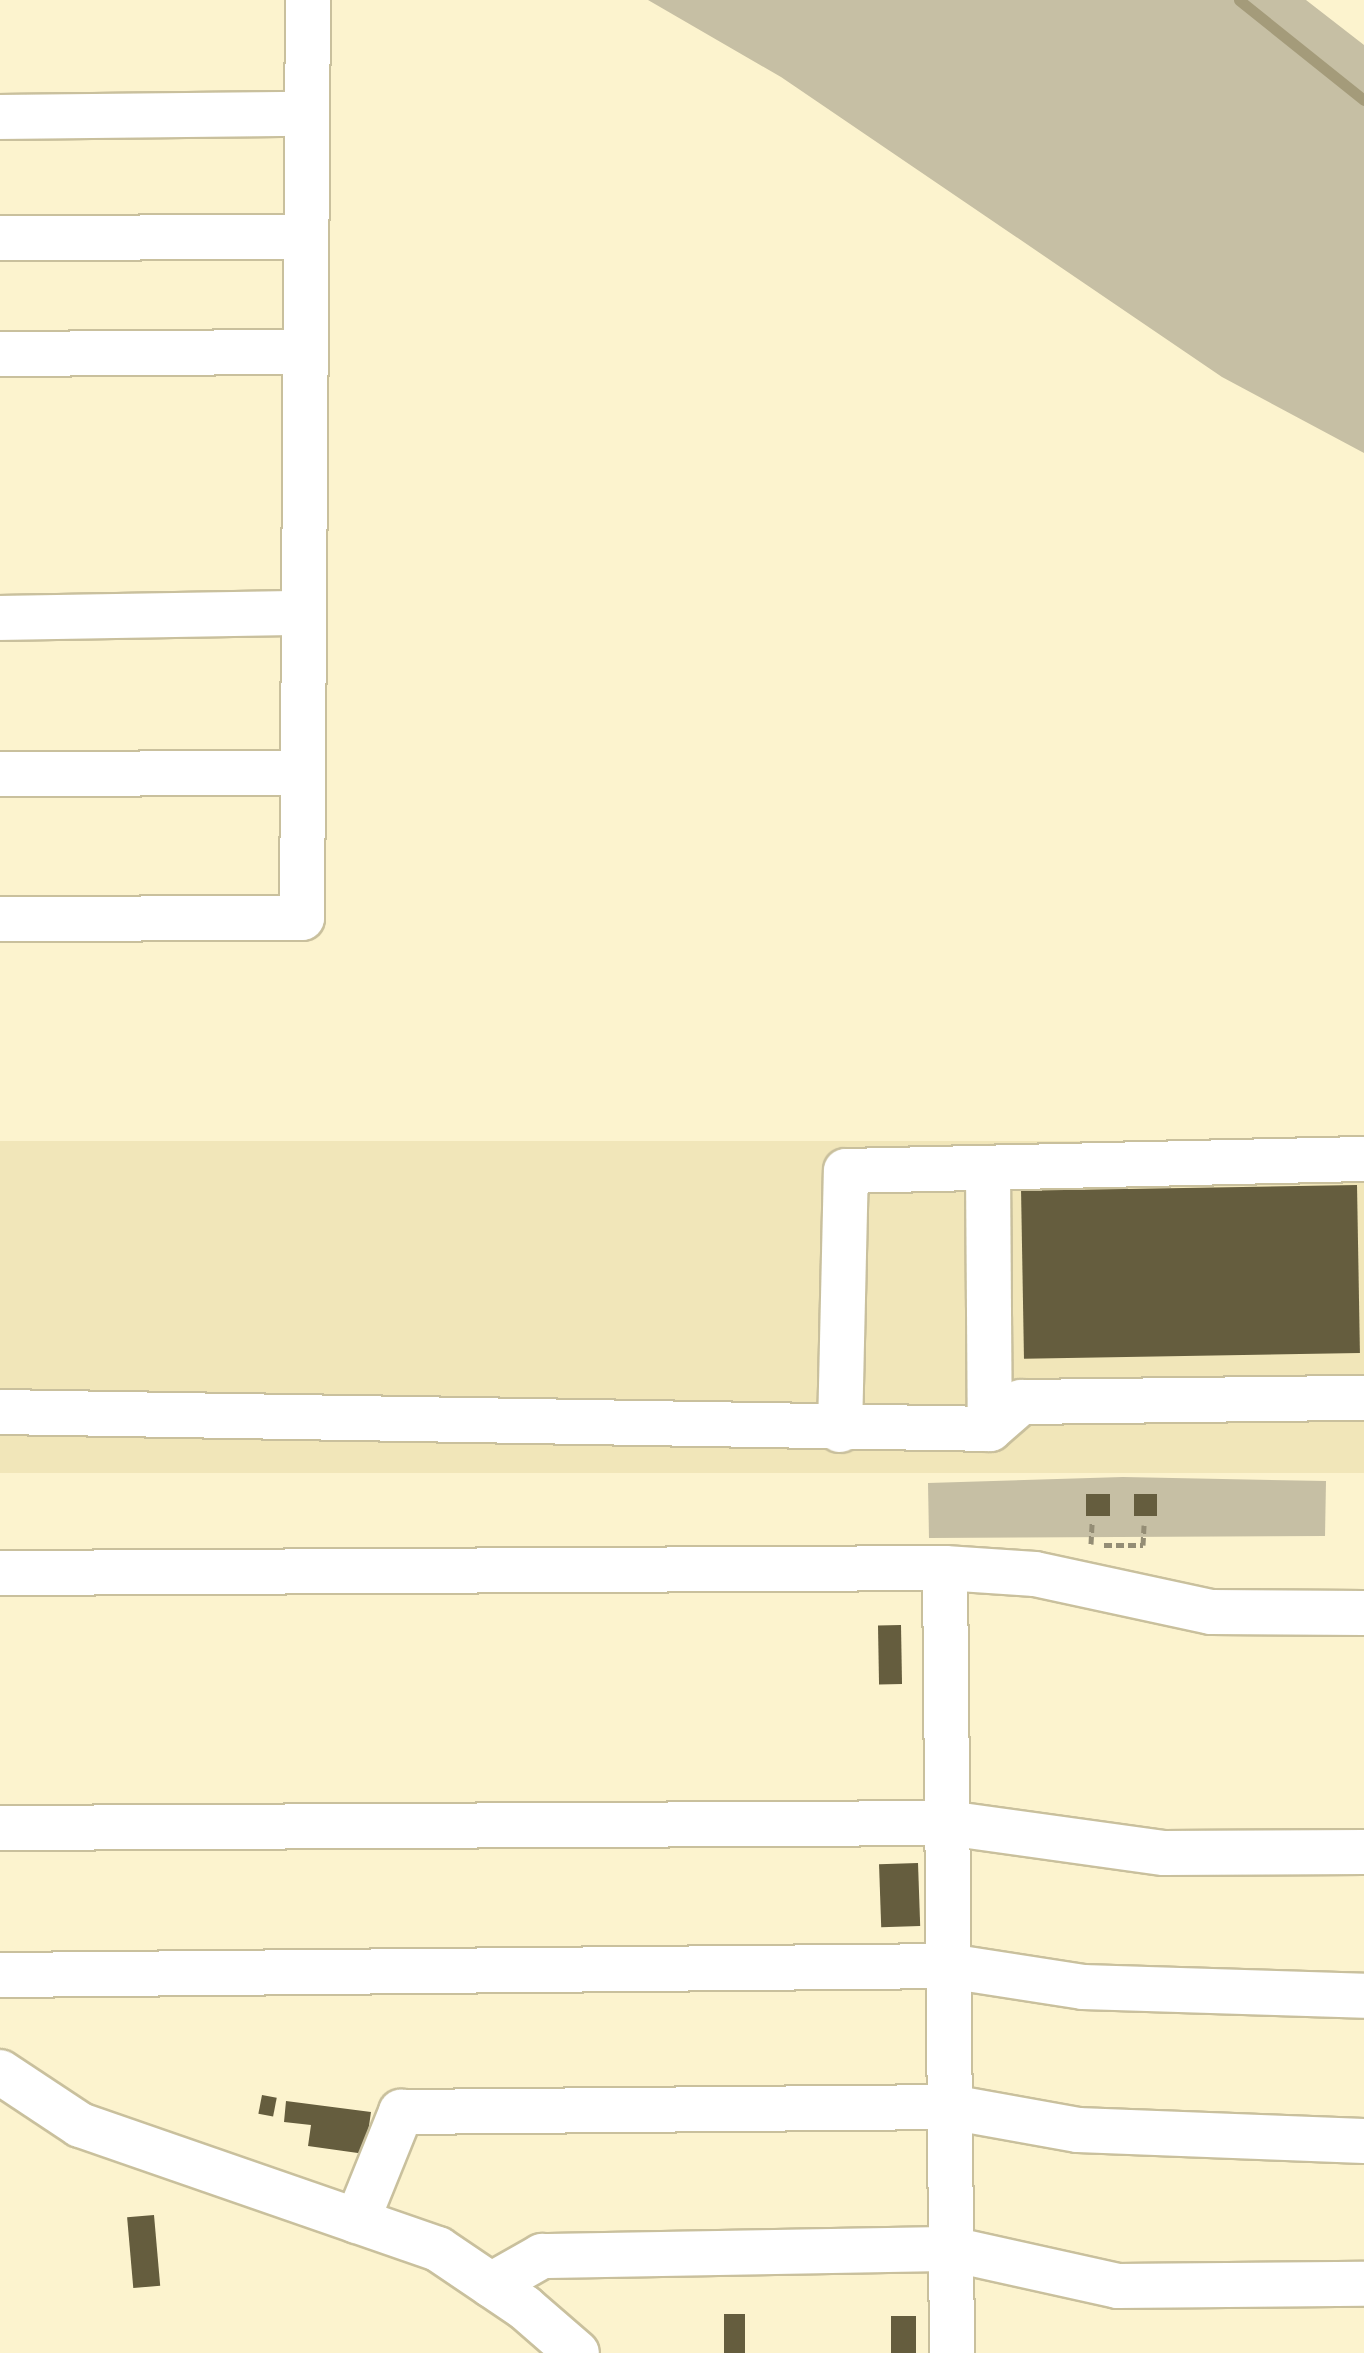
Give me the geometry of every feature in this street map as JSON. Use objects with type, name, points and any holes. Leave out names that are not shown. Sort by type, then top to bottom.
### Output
[{"type":"street","points":[[0,919],[302,918],[300,613],[308,0]]},
{"type":"street","points":[[0,117],[306,114]]},
{"type":"street","points":[[0,238],[305,237]]},
{"type":"street","points":[[0,354],[304,352]]},
{"type":"street","points":[[0,618],[300,613]]},
{"type":"street","points":[[0,774],[301,773]]},
{"type":"street","points":[[840,1430],[846,1171],[1364,1159]]},
{"type":"street","points":[[988,1168],[990,1429]]},
{"type":"street","points":[[0,1412],[840,1430],[990,1429],[1021,1402],[1364,1398]]},
{"type":"street","points":[[945,1568],[952,2353]]},
{"type":"street","points":[[0,1573],[945,1568],[1035,1574],[1211,1612],[1364,1613]]},
{"type":"street","points":[[0,1828],[947,1823],[1164,1853],[1364,1852]]},
{"type":"street","points":[[0,1975],[948,1966],[1083,1987],[1364,1996]]},
{"type":"street","points":[[0,2072],[80,2125],[438,2249],[491,2285],[577,2353]]},
{"type":"street","points":[[357,2221],[401,2112],[950,2107],[1078,2130],[1364,2141]]},
{"type":"street","points":[[491,2285],[542,2256],[951,2249],[1118,2286],[1364,2284]]},
{"type":"path","points":[[1091,1545],[1092,1523]]},
{"type":"path","points":[[1143,1545],[1144,1525]]},
{"type":"shaded area","points":[[648,0],[1306,0],[1364,45],[1364,453],[1222,377],[781,77]]},
{"type":"shaded area","points":[[0,1141],[1364,1141],[1364,1473],[0,1473]]},
{"type":"shaded area","points":[[1123,1477],[1326,1481],[1325,1536],[929,1538],[928,1483]]},
{"type":"building","points":[[1357,1185],[1360,1353],[1024,1359],[1021,1191]]},
{"type":"building","points":[[1086,1494],[1110,1494],[1110,1516],[1086,1516]]},
{"type":"building","points":[[1134,1494],[1157,1494],[1157,1516],[1134,1516]]},
{"type":"building","points":[[878,1625],[901,1625],[902,1684],[879,1684]]},
{"type":"building","points":[[918,1863],[920,1926],[881,1927],[879,1864]]},
{"type":"building","points":[[262,2095],[277,2098],[273,2117],[258,2114]]},
{"type":"building","points":[[286,2101],[371,2112],[365,2154],[308,2146],[311,2125],[284,2122]]},
{"type":"building","points":[[154,2215],[160,2286],[133,2288],[127,2217]]},
{"type":"building","points":[[724,2314],[745,2314],[745,2353],[724,2353]]},
{"type":"building","points":[[891,2316],[916,2316],[916,2353],[891,2353]]},
{"type":"waterway","points":[[1239,0],[1364,100]]}]
